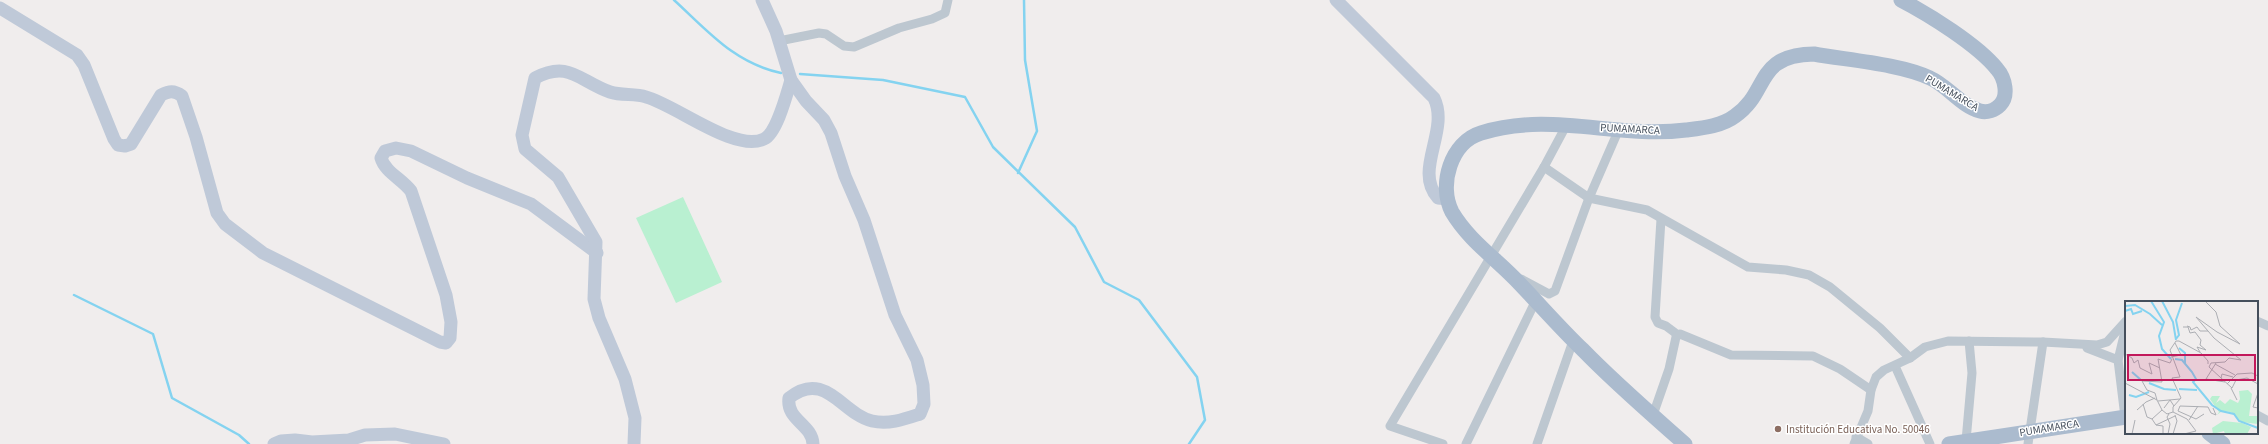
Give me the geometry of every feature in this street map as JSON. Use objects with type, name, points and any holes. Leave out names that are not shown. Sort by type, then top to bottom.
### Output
[{"type":"main road","name":"PUMAMARCA","points":[[1685,444],[1573,341],[1492,253],[1466,233],[1452,212],[1448,199],[1448,169],[1457,151],[1474,136],[1530,124],[1567,124],[1638,131],[1684,130],[1723,123],[1736,116],[1746,106],[1770,69],[1788,57],[1801,54],[1814,54],[1908,70],[1930,78],[1950,90],[1962,101],[1981,111],[1992,110],[1999,106],[2003,101],[2005,86],[1998,69],[1936,20],[1901,0]]},
{"type":"main road","name":"PUMAMARCA","points":[[1949,444],[1966,441],[2029,437],[2125,417]]},
{"type":"main road","points":[[2210,434],[2223,444]]},
{"type":"street","points":[[762,0],[779,42],[791,80],[806,101],[824,120],[831,133],[845,176],[877,254],[895,315],[917,360],[923,385],[924,404],[920,414],[895,421],[883,422],[871,421],[827,392],[808,389],[797,392],[789,398],[788,406],[794,417],[808,430],[812,437],[813,444]]},
{"type":"street","points":[[779,42],[819,33],[826,34],[844,46],[854,47],[899,28],[932,19],[945,13],[948,0]]},
{"type":"street","points":[[1336,0],[1434,98],[1438,108],[1439,121],[1429,174],[1434,193],[1438,198],[1448,199]]},
{"type":"street","points":[[0,8],[76,55],[84,65],[114,139],[118,145],[125,146],[131,144],[161,96],[169,91],[177,92],[182,96],[196,137],[217,213],[225,224],[263,252],[440,342],[446,342],[450,338],[451,322],[446,295],[411,191],[404,181],[383,166],[381,158],[385,151],[396,148],[411,151],[428,161],[531,204],[597,253]]},
{"type":"street","points":[[634,444],[635,418],[625,378],[599,318],[594,299],[597,253],[596,242],[558,177],[526,149],[522,135],[535,78],[548,71],[564,70],[612,93],[645,96],[714,130],[735,139],[751,142],[765,139],[774,126],[791,80]]},
{"type":"street","points":[[1443,444],[1390,426],[1544,167],[1567,124]]},
{"type":"street","points":[[1492,253],[1520,278],[1549,294],[1552,293],[1589,198],[1619,129]]},
{"type":"street","points":[[1544,167],[1589,198],[1646,210],[1748,267],[1786,270],[1809,275],[1830,287],[1880,328],[1910,358]]},
{"type":"street","points":[[1661,219],[1655,317],[1658,323],[1666,326],[1678,335],[1697,340],[1731,355],[1813,356],[1840,369],[1871,390]]},
{"type":"street","points":[[1466,444],[1536,300]]},
{"type":"street","points":[[2258,321],[2268,326]]},
{"type":"street","points":[[1868,444],[1855,441],[1868,411],[1871,390],[1876,377],[1884,370],[1910,358],[1925,348],[1948,341],[2043,342],[2097,345],[2108,342],[2125,322]]},
{"type":"street","points":[[2125,331],[2118,360],[2125,417]]},
{"type":"street","points":[[1653,416],[1669,369],[1678,335]]},
{"type":"street","points":[[1537,444],[1573,341]]},
{"type":"street","points":[[1966,441],[1972,373],[1969,341]]},
{"type":"street","points":[[2029,437],[2043,342]]},
{"type":"street","points":[[2079,345],[2118,360]]},
{"type":"street","points":[[1895,366],[1930,444]]},
{"type":"street","points":[[2258,416],[2268,421]]},
{"type":"street","points":[[274,444],[281,441],[295,440],[312,442],[349,440],[365,435],[395,434],[444,444]]},
{"type":"green space","points":[[683,197],[722,282],[676,303],[636,218]]},
{"type":"waterway","points":[[674,0],[710,34],[735,54],[749,62],[781,73]]},
{"type":"waterway","points":[[1018,173],[1037,131],[1025,60],[1024,0]]},
{"type":"waterway","points":[[800,74],[883,80],[965,97],[993,147],[1075,227],[1104,282],[1139,300],[1197,377],[1205,420],[1189,444]]},
{"type":"waterway","points":[[74,295],[153,334],[172,398],[239,435],[249,444]]},
{"type":"place","name":"Institución Educativa No. 50046","points":[[1778,429]]}]
